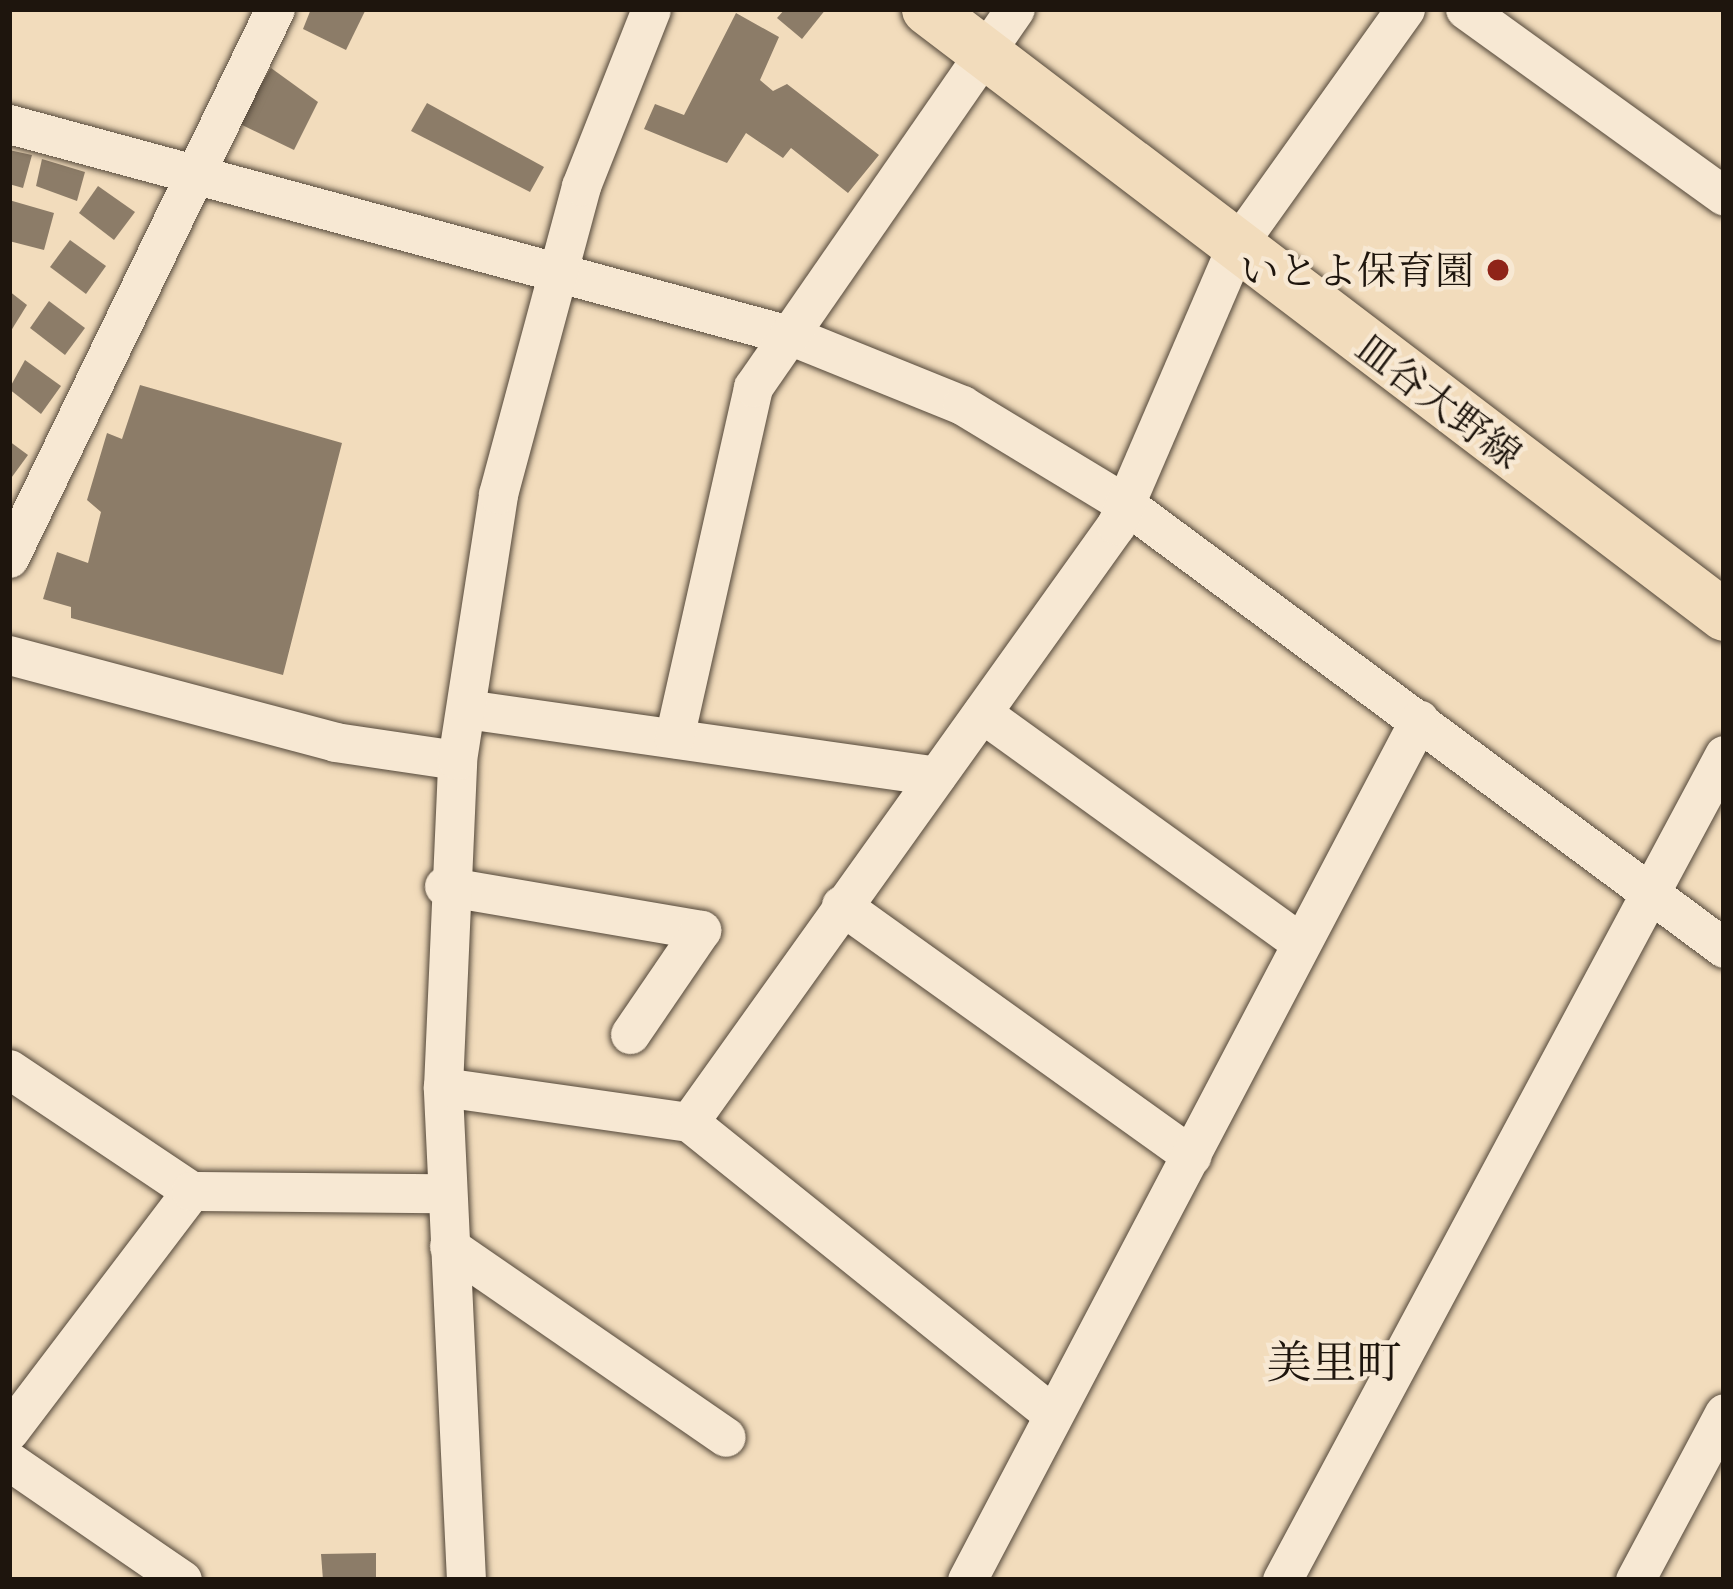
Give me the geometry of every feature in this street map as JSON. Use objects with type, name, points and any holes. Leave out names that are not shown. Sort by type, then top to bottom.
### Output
[{"type":"main road","name":"皿谷大野線","points":[[927,9],[1724,615]]},
{"type":"street","points":[[9,558],[275,9]]},
{"type":"street","points":[[466,1580],[443,1087],[444,886],[458,760],[498,494],[560,268],[651,9]]},
{"type":"street","points":[[674,738],[753,387],[1015,9]]},
{"type":"street","points":[[689,1122],[982,713],[1124,503],[1236,246],[1405,9]]},
{"type":"street","points":[[1465,9],[1724,196]]},
{"type":"street","points":[[9,124],[560,268],[789,335],[962,405],[1124,503],[1724,948]]},
{"type":"street","points":[[9,655],[335,742],[458,760]]},
{"type":"street","points":[[466,709],[936,776]]},
{"type":"street","points":[[982,713],[1300,942]]},
{"type":"street","points":[[967,1580],[1419,720]]},
{"type":"street","points":[[1282,1580],[1643,892],[1724,755]]},
{"type":"street","points":[[444,886],[701,930],[630,1034]]},
{"type":"street","points":[[842,905],[1191,1156]]},
{"type":"street","points":[[9,1069],[191,1190],[445,1193]]},
{"type":"street","points":[[443,1087],[689,1122],[1052,1413]]},
{"type":"street","points":[[9,1431],[191,1190]]},
{"type":"street","points":[[449,1246],[726,1437]]},
{"type":"street","points":[[1635,1580],[1724,1413]]},
{"type":"street","points":[[9,1462],[182,1580]]},
{"type":"building","points":[[311,9],[366,9],[346,50],[303,29]]},
{"type":"building","points":[[785,9],[826,9],[802,39],[777,18]]},
{"type":"building","points":[[736,13],[779,37],[760,80],[773,91],[787,84],[879,155],[848,193],[791,148],[783,158],[746,133],[727,163],[644,129],[655,104],[684,115]]},
{"type":"building","points":[[271,68],[318,102],[294,150],[238,123]]},
{"type":"building","points":[[427,103],[544,167],[530,192],[411,131]]},
{"type":"building","points":[[9,150],[32,155],[23,188],[9,184]]},
{"type":"building","points":[[42,159],[85,172],[77,201],[36,186]]},
{"type":"building","points":[[98,186],[135,212],[114,240],[79,213]]},
{"type":"building","points":[[9,200],[54,213],[44,250],[9,241]]},
{"type":"building","points":[[70,240],[106,266],[86,294],[50,267]]},
{"type":"building","points":[[9,291],[27,305],[9,334]]},
{"type":"building","points":[[49,301],[85,328],[65,355],[30,328]]},
{"type":"building","points":[[25,360],[61,386],[41,414],[9,389]]},
{"type":"building","points":[[140,385],[342,443],[283,675],[71,618],[71,607],[43,599],[57,552],[88,563],[101,512],[87,500],[107,433],[122,439]]},
{"type":"building","points":[[9,441],[28,455],[9,481]]},
{"type":"building","points":[[376,1553],[376,1580],[323,1580],[321,1554]]},
{"type":"place","name":"いとよ保育園","points":[[1498,270]]},
{"type":"district","name":"美里町","points":[[1334,1363]]}]
